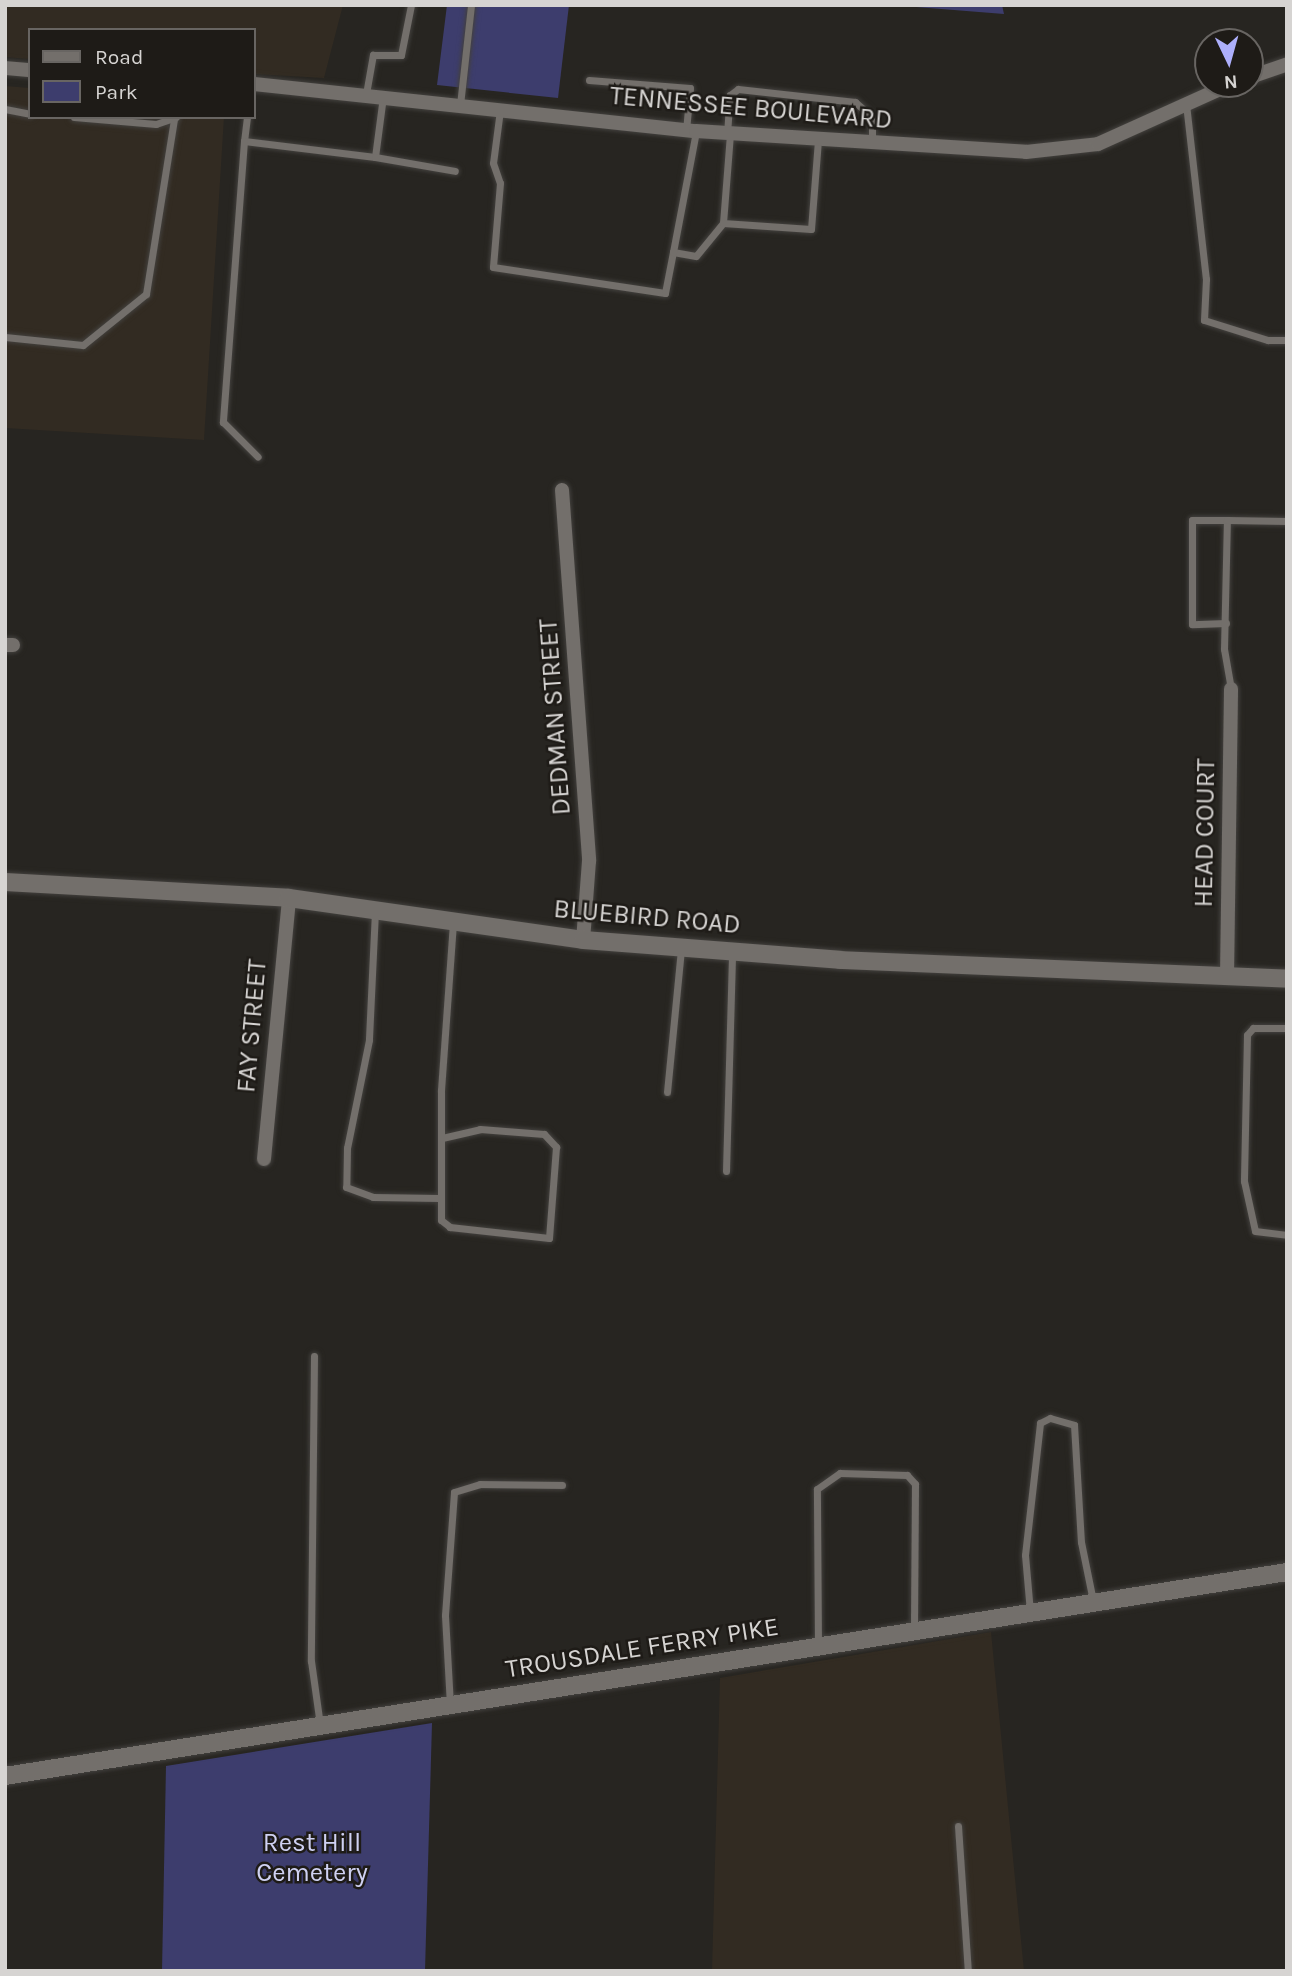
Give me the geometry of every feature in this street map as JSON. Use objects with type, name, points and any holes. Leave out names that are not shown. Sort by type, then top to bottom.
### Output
[{"type":"main road","name":"BLUEBIRD ROAD","points":[[5,882],[289,898],[583,940],[732,952],[1287,979]]},
{"type":"main road","name":"TROUSDALE FERRY PIKE","points":[[5,1776],[1094,1605],[1287,1572]]},
{"type":"street","points":[[1264,72],[1287,64]]},
{"type":"street","points":[[5,68],[28,70]]},
{"type":"street","name":"TENNESSEE BOULEVARD","points":[[256,84],[383,95],[728,134],[872,144],[1069,150],[1129,133],[1200,98]]},
{"type":"street","name":"DEDMAN STREET","points":[[562,490],[589,861],[583,940]]},
{"type":"street","name":"HEAD COURT","points":[[1227,977],[1231,689]]},
{"type":"street","name":"FAY STREET","points":[[264,1159],[289,898]]},
{"type":"lane","points":[[366,94],[373,55],[401,55],[411,5]]},
{"type":"lane","points":[[460,105],[471,5]]},
{"type":"lane","points":[[500,110],[493,163],[500,183],[493,267],[665,293],[691,131],[690,88],[589,80]]},
{"type":"lane","points":[[673,252],[696,256],[723,223],[730,95],[738,89],[855,102],[872,117],[872,144]]},
{"type":"lane","points":[[375,157],[383,95]]},
{"type":"lane","points":[[1186,104],[1206,279],[1204,320],[1268,340],[1287,340]]},
{"type":"lane","points":[[5,109],[28,114]]},
{"type":"lane","points":[[5,337],[83,345],[146,294],[175,119]]},
{"type":"lane","points":[[247,119],[223,422],[258,457]]},
{"type":"lane","points":[[244,141],[375,157],[455,171]]},
{"type":"lane","points":[[723,223],[811,229],[818,141]]},
{"type":"lane","points":[[1226,624],[1192,624],[1192,520],[1287,521]]},
{"type":"lane","points":[[1227,520],[1226,624],[1231,689]]},
{"type":"lane","points":[[375,910],[369,1040],[346,1188],[373,1197],[439,1198]]},
{"type":"lane","points":[[442,1139],[480,1129],[544,1134],[556,1147],[549,1238],[450,1227],[441,1220],[439,1198],[453,922]]},
{"type":"lane","points":[[667,1092],[681,948]]},
{"type":"lane","points":[[726,1171],[732,952]]},
{"type":"lane","points":[[1287,1028],[1253,1028],[1247,1035],[1244,1181],[1255,1231],[1287,1235]]},
{"type":"lane","points":[[314,1356],[311,1661],[320,1726]]},
{"type":"lane","points":[[1030,1615],[1026,1555],[1040,1423],[1050,1418],[1074,1425],[1081,1542],[1094,1605]]},
{"type":"lane","points":[[818,1647],[817,1489],[840,1474],[907,1475],[915,1483],[914,1633]]},
{"type":"lane","points":[[450,1706],[445,1615],[454,1492],[480,1485],[562,1485]]},
{"type":"lane","points":[[958,1826],[968,1971]]},
{"type":"shaded area","points":[[5,5],[343,5],[324,78],[256,74],[256,28],[28,28],[28,59],[5,57]]},
{"type":"shaded area","points":[[5,86],[28,88],[28,119],[224,119],[204,440],[5,428]]},
{"type":"shaded area","points":[[991,1632],[1024,1971],[712,1971],[720,1678]]},
{"type":"green space","points":[[447,5],[569,5],[558,98],[437,85]]},
{"type":"green space","points":[[891,5],[1002,5],[1004,14]]},
{"type":"green space","name":"Rest Hill Cemetery","points":[[432,1723],[425,1971],[162,1971],[166,1766]]}]
